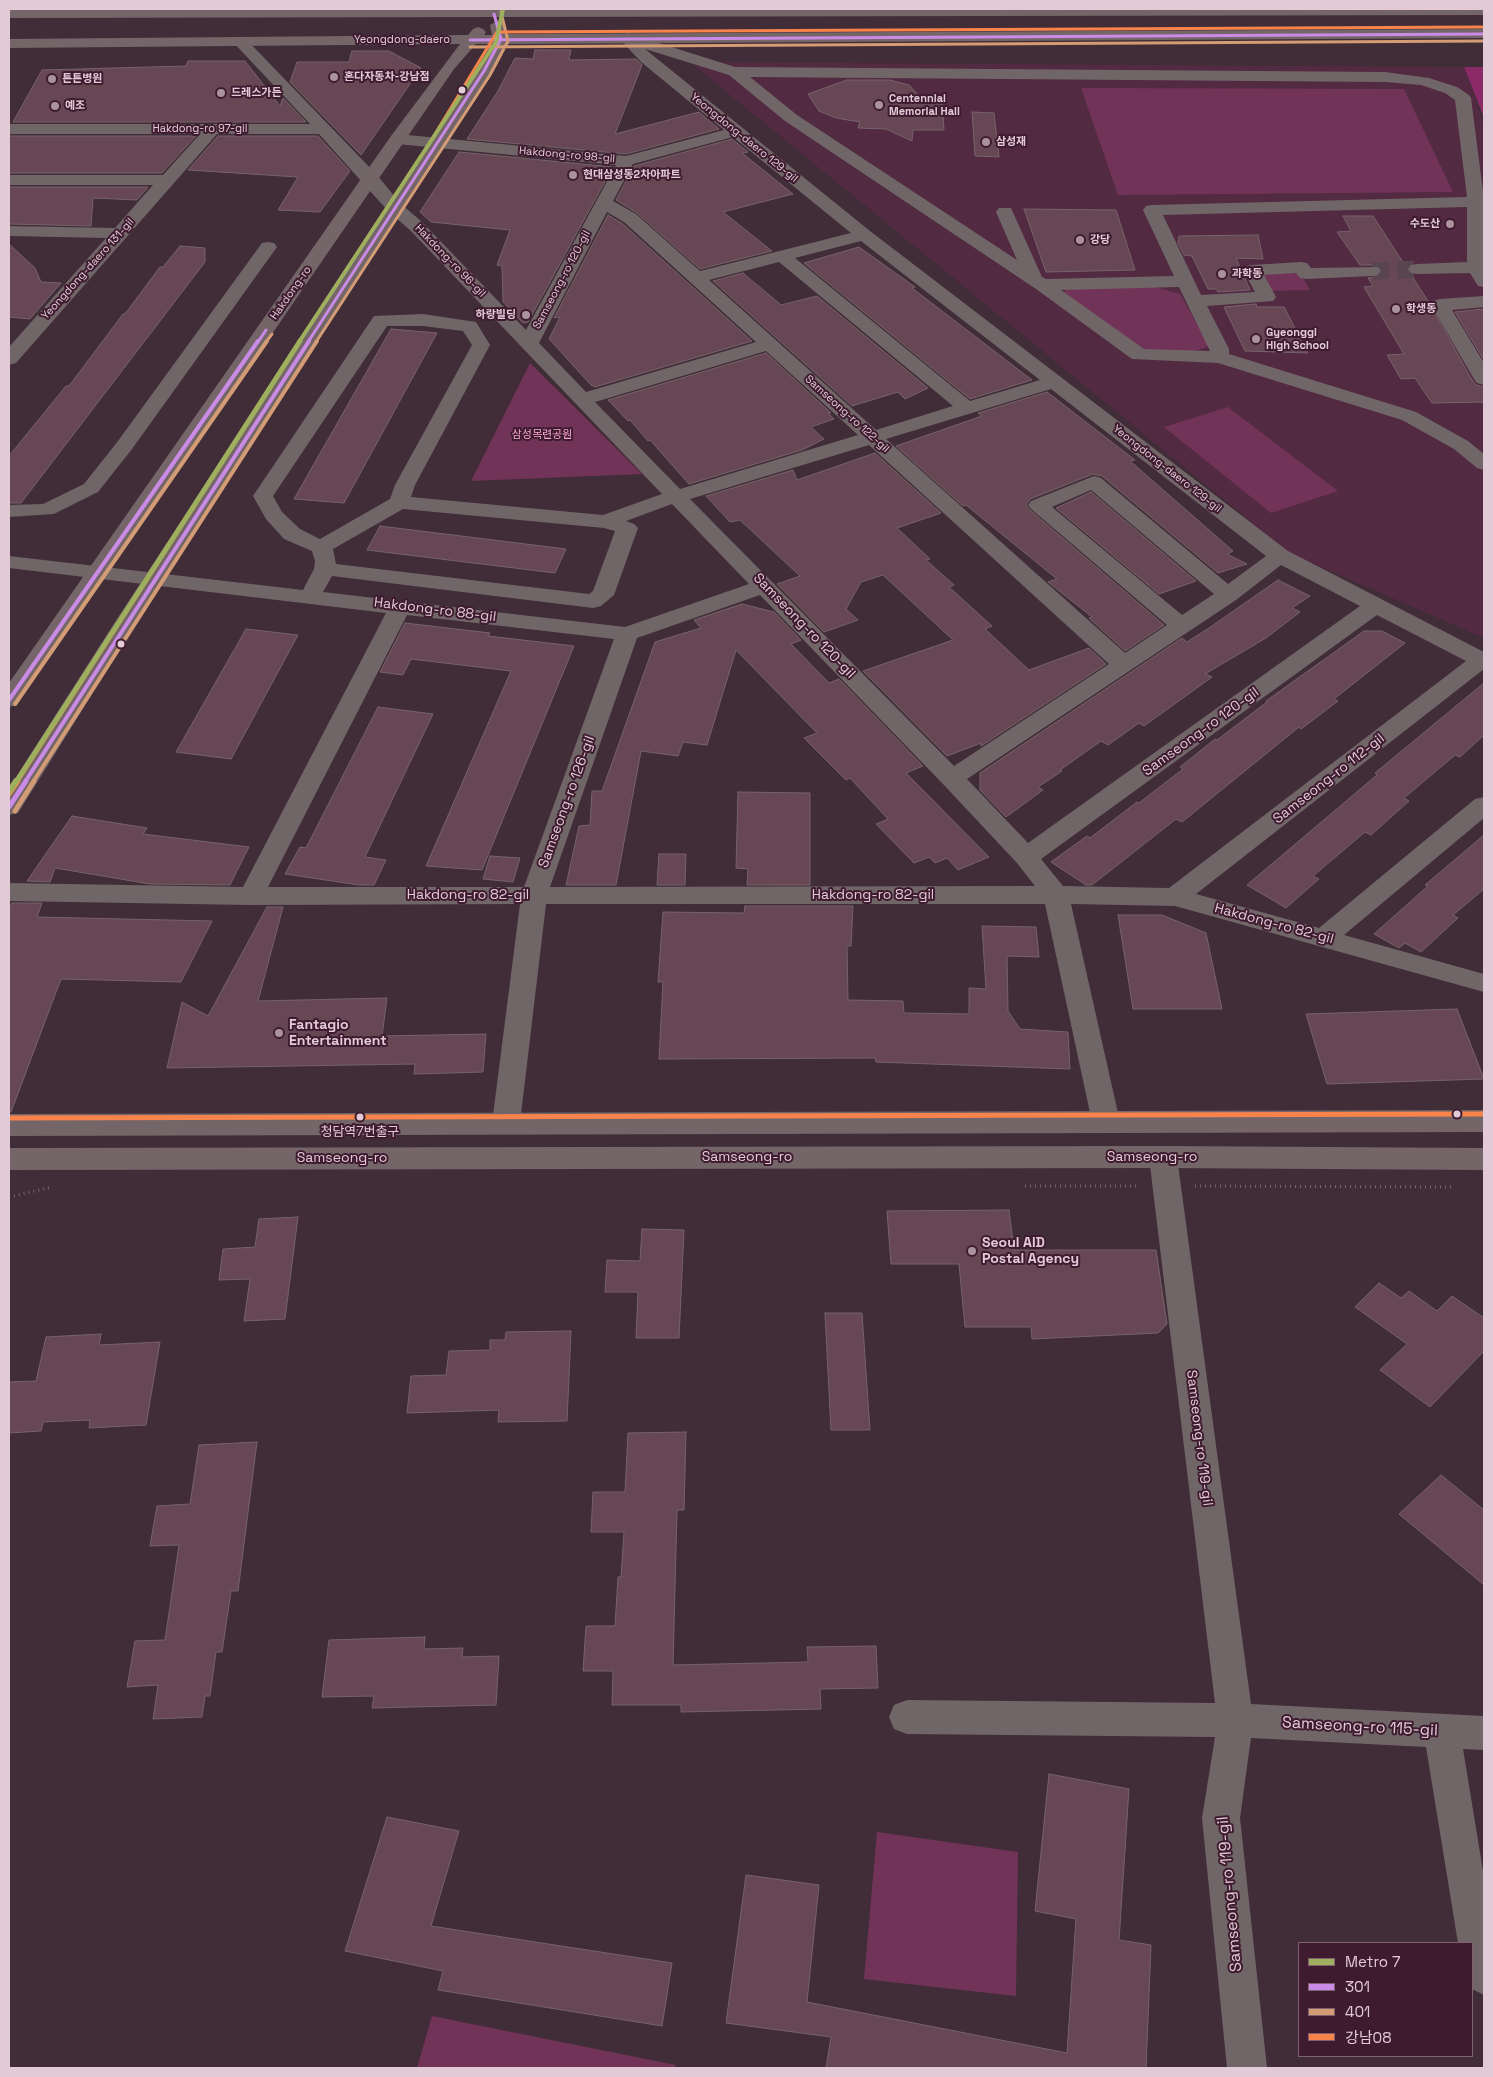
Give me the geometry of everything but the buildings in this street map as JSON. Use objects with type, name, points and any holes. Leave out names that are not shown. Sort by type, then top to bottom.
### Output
[{"type":"main road","name":"Yeongdong-daero","points":[[9,14],[304,11],[1484,11]]},
{"type":"main road","points":[[9,807],[394,207],[484,71],[502,39],[494,11]]},
{"type":"main road","name":"Hakdong-ro","points":[[9,700],[397,139],[470,40],[494,11]]},
{"type":"main road","name":"Yeongdong-daero","points":[[9,43],[1484,34]]},
{"type":"main road","points":[[9,1125],[1484,1121]]},
{"type":"main road","name":"Samseong-ro","points":[[9,1158],[1163,1157],[1484,1159]]},
{"type":"street","points":[[627,38],[734,72],[1385,77],[1423,81],[1451,90],[1463,98],[1476,202],[1480,275],[1417,270]]},
{"type":"street","name":"Yeongdong-daero 129-gil","points":[[627,38],[646,59],[735,132],[1280,556]]},
{"type":"street","points":[[240,41],[370,179]]},
{"type":"street","points":[[734,72],[791,118],[1039,283],[1139,355],[1219,357],[1409,416],[1462,445],[1484,464]]},
{"type":"street","name":"Hakdong-ro 97-gil","points":[[9,129],[324,129]]},
{"type":"street","name":"Yeongdong-daero 131-gil","points":[[9,360],[31,332],[213,129]]},
{"type":"street","name":"Hakdong-ro 98-gil","points":[[397,139],[626,161],[735,132]]},
{"type":"street","points":[[603,202],[626,161]]},
{"type":"street","name":"Hakdong-ro 96-gil","points":[[370,179],[394,207],[416,226],[529,343]]},
{"type":"street","points":[[9,180],[168,180]]},
{"type":"street","name":"Samseong-ro 122-gil","points":[[603,202],[630,218],[1123,664]]},
{"type":"street","name":"Samseong-ro 120-gil","points":[[603,202],[529,343],[676,497],[952,778],[1026,857],[1056,895],[1106,1122]]},
{"type":"street","points":[[1219,357],[1220,348],[1185,282],[1152,210],[1476,202]]},
{"type":"street","points":[[1005,212],[1039,283]]},
{"type":"street","points":[[9,231],[121,233]]},
{"type":"street","points":[[695,278],[864,234]]},
{"type":"street","points":[[9,511],[47,510],[91,488],[125,446],[268,247]]},
{"type":"street","points":[[782,256],[967,408]]},
{"type":"street","points":[[1195,301],[1267,297],[1252,270],[1301,268],[1306,274],[1372,271]]},
{"type":"street","points":[[1039,283],[1185,282]]},
{"type":"street","points":[[1484,302],[1440,305],[1484,379]]},
{"type":"street","points":[[310,596],[325,569],[326,560],[321,547],[292,534],[273,515],[263,496],[381,320],[423,320],[470,326],[482,345],[406,485],[399,502]]},
{"type":"street","points":[[583,399],[768,344]]},
{"type":"street","points":[[604,522],[676,497],[1054,382]]},
{"type":"street","points":[[1181,626],[1038,505],[1094,482],[1228,595]]},
{"type":"street","points":[[321,547],[399,502],[604,522],[627,528],[603,595],[593,601],[325,569]]},
{"type":"street","points":[[952,778],[1228,595],[1280,556]]},
{"type":"street","name":"Samseong-ro 112-gil","points":[[1175,897],[1483,661],[1280,556]]},
{"type":"street","name":"Hakdong-ro 88-gil","points":[[9,562],[401,606],[627,634],[765,586]]},
{"type":"street","points":[[251,896],[401,606]]},
{"type":"street","name":"Samseong-ro 120-gil","points":[[1026,857],[1376,606]]},
{"type":"street","name":"Samseong-ro 126-gil","points":[[506,1123],[534,895],[627,634]]},
{"type":"street","points":[[1324,938],[1484,805]]},
{"type":"street","name":"Hakdong-ro 82-gil","points":[[9,892],[251,896],[1056,895],[1175,897],[1484,984]]},
{"type":"street","name":"Samseong-ro 119-gil","points":[[1163,1157],[1235,1720],[1221,1818],[1247,2068]]},
{"type":"street","points":[[907,1717],[1235,1720]]},
{"type":"street","name":"Samseong-ro 115-gil","points":[[1235,1720],[1484,1733]]},
{"type":"street","points":[[1442,1731],[1479,1925],[1484,1976]]},
{"type":"shaded area","name":"Gyeonggi High School","points":[[690,62],[1464,67],[1484,125],[1484,638],[1289,553]]},
{"type":"shaded area","points":[[1464,67],[1484,67],[1484,118]]},
{"type":"green space","points":[[1081,88],[1404,89],[1453,192],[1118,195]]},
{"type":"green space","points":[[1298,270],[1310,290],[1268,291],[1259,273]]},
{"type":"green space","points":[[1152,286],[1180,294],[1209,346],[1189,353],[1158,352],[1131,345],[1061,295],[1068,288]]},
{"type":"green space","name":"삼성목련공원","points":[[530,363],[642,474],[471,481]]},
{"type":"green space","points":[[1228,407],[1338,491],[1271,513],[1164,427]]},
{"type":"green space","points":[[877,1832],[1018,1852],[1016,1996],[864,1979]]},
{"type":"green space","points":[[432,2016],[676,2065],[675,2068],[417,2068]]},
{"type":"tunnel","points":[[1372,271],[1417,269]]},
{"type":"metro line","name":"7","points":[[9,792],[411,169],[496,42],[503,9]]},
{"type":"transit line","name":"401","points":[[15,811],[132,626],[490,75],[508,41],[501,12]]},
{"type":"transit line","name":"301","points":[[9,807],[126,622],[484,71],[501,39],[494,14]]},
{"type":"transit line","name":"강남08","points":[[9,794],[388,203],[432,139],[497,32],[1484,27]]},
{"type":"transit line","name":"301","points":[[470,40],[1484,34]]},
{"type":"transit line","name":"401","points":[[470,47],[1484,41]]},
{"type":"transit line","name":"301","points":[[9,700],[266,330]]},
{"type":"transit line","name":"401","points":[[15,704],[272,334]]},
{"type":"transit line","name":"강남08","points":[[9,1118],[1484,1114]]},
{"type":"place","name":"혼다자동차-강남점","points":[[334,77]]},
{"type":"place","name":"튼튼병원","points":[[52,79]]},
{"type":"place","name":"드레스가든","points":[[221,93]]},
{"type":"place","name":"Centennial Memorial Hall","points":[[879,105]]},
{"type":"place","name":"예조","points":[[55,106]]},
{"type":"place","name":"삼성재","points":[[986,142]]},
{"type":"place","name":"현대삼성동2차아파트","points":[[573,175]]},
{"type":"place","name":"수도산","points":[[1450,224]]},
{"type":"place","name":"강당","points":[[1080,240]]},
{"type":"place","name":"과학동","points":[[1222,274]]},
{"type":"place","name":"학생동","points":[[1396,309]]},
{"type":"place","name":"하랑빌딩","points":[[526,315]]},
{"type":"place","name":"Gyeonggi High School","points":[[1256,339]]},
{"type":"place","name":"Fantagio Entertainment","points":[[279,1033]]},
{"type":"place","name":"청담역7번출구","points":[[360,1117]]},
{"type":"place","name":"Seoul AID Postal Agency","points":[[972,1251]]}]
